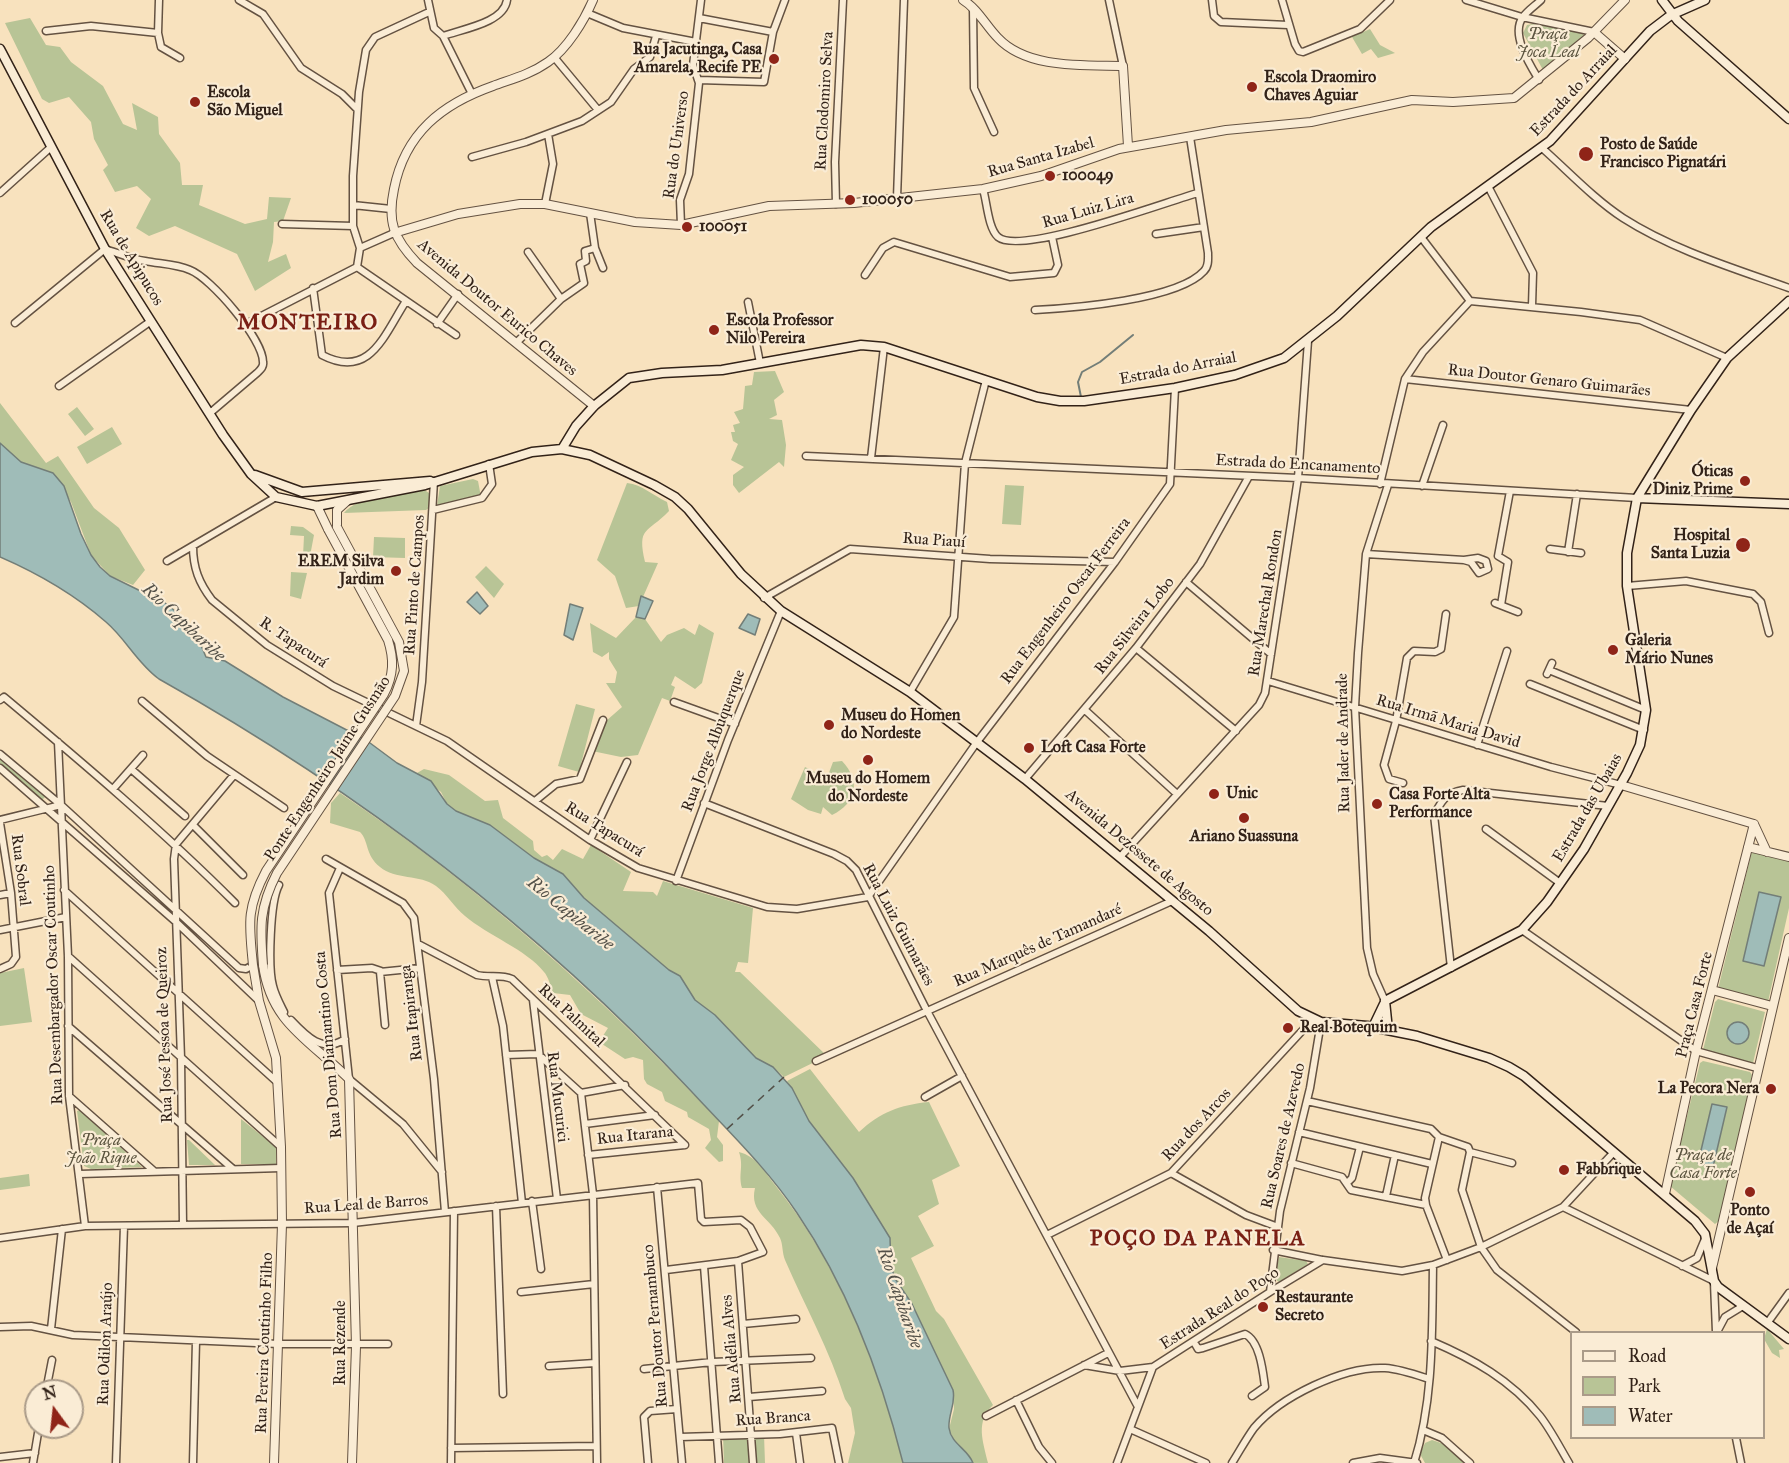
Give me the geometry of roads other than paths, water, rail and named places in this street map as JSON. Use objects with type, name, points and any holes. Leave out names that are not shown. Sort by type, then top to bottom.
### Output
[{"type":"main road","points":[[1662,0],[1671,15],[1789,119]]},
{"type":"main road","name":"Estrada do Arraial","points":[[562,449],[576,426],[594,406],[629,378],[663,373],[722,370],[861,345],[885,347],[1060,401],[1084,401],[1175,388],[1257,369],[1284,358],[1308,341],[1448,214],[1489,188],[1542,148],[1650,31],[1671,15],[1705,0]]},
{"type":"main road","name":"Rua de Apipucos","points":[[0,49],[105,249],[251,474]]},
{"type":"main road","name":"Estrada das Ubaias","points":[[1385,1000],[1522,930],[1547,903],[1584,849],[1621,785],[1636,754],[1644,730],[1646,710],[1627,586],[1627,554],[1637,498],[1691,410],[1727,358],[1764,321],[1789,301]]},
{"type":"main road","name":"Avenida Dezessete de Agosto","points":[[276,497],[317,506],[434,482],[532,452],[562,449],[590,455],[675,497],[764,598],[910,692],[1026,779],[1209,931],[1298,1011],[1317,1021]]},
{"type":"main road","points":[[251,474],[276,497]]},
{"type":"main road","name":"Avenida Dezessete de Agosto","points":[[251,474],[302,492],[369,484],[434,482]]},
{"type":"main road","points":[[317,506],[369,484]]},
{"type":"main road","name":"Estrada do Encanamento","points":[[1637,498],[1789,504]]},
{"type":"main road","points":[[1374,1027],[1385,1000]]},
{"type":"main road","name":"Rua Jader de Andrade","points":[[1385,1000],[1388,1030]]},
{"type":"main road","points":[[1317,1021],[1374,1027],[1456,1047],[1509,1067],[1524,1076],[1701,1227],[1706,1238],[1714,1282],[1789,1339]]},
{"type":"street","points":[[159,0],[158,33],[161,47],[180,58]]},
{"type":"street","points":[[239,0],[256,8],[301,68],[342,93],[358,109]]},
{"type":"street","points":[[256,8],[259,0]]},
{"type":"street","points":[[428,0],[434,28],[443,36],[472,94]]},
{"type":"street","points":[[443,36],[497,16],[506,8],[507,0]]},
{"type":"street","points":[[360,248],[394,233],[391,208],[401,162],[418,132],[440,111],[472,94],[532,72],[554,57],[587,13],[593,0]]},
{"type":"street","name":"Rua do Universo","points":[[681,225],[680,200],[690,167],[699,80],[693,69],[701,0]]},
{"type":"street","points":[[699,80],[764,82],[773,32],[785,0]]},
{"type":"street","name":"Rua Clodomiro Selva","points":[[836,204],[843,0]]},
{"type":"street","points":[[897,198],[904,0]]},
{"type":"street","points":[[963,0],[973,7],[997,38],[1021,55],[1070,63],[1123,66]]},
{"type":"street","points":[[1109,0],[1123,66],[1128,146]]},
{"type":"street","points":[[1212,0],[1214,16],[1221,22],[1288,25]]},
{"type":"street","points":[[1282,0],[1297,49],[1303,52],[1360,29],[1390,0]]},
{"type":"street","points":[[1466,0],[1522,17],[1594,32],[1625,58]]},
{"type":"street","points":[[1539,80],[1522,46],[1520,28],[1522,17],[1541,0]]},
{"type":"street","name":"Rua Santa Izabel","points":[[394,233],[458,214],[520,204],[545,204],[659,225],[681,225],[769,206],[836,204],[983,189],[1029,179],[1128,146],[1252,126],[1311,122],[1403,101],[1461,102],[1484,98],[1514,98],[1539,80],[1594,32],[1625,0]]},
{"type":"street","points":[[973,7],[974,88],[994,132]]},
{"type":"street","points":[[357,267],[360,248],[353,225],[353,205],[358,109],[363,64],[370,43],[393,27],[429,12]]},
{"type":"street","points":[[587,13],[624,28],[696,42]]},
{"type":"street","points":[[699,18],[773,32]]},
{"type":"street","points":[[46,31],[91,26],[158,33]]},
{"type":"street","points":[[472,157],[569,127],[598,110],[621,91],[634,69],[650,57],[656,36]]},
{"type":"street","points":[[554,57],[598,110]]},
{"type":"street","points":[[545,204],[553,164],[548,134]]},
{"type":"street","points":[[1035,310],[1072,308],[1148,296],[1187,282],[1203,273],[1208,261],[1190,137]]},
{"type":"street","points":[[0,193],[50,148]]},
{"type":"street","points":[[1542,148],[1621,217],[1676,246],[1789,288]]},
{"type":"street","points":[[1489,188],[1533,273],[1532,306]]},
{"type":"street","name":"Rua Luiz Lira","points":[[983,189],[993,229],[999,237],[1011,241],[1052,237],[1198,193]]},
{"type":"street","points":[[353,205],[391,208]]},
{"type":"street","points":[[590,213],[595,248],[603,268]]},
{"type":"street","points":[[282,224],[353,225]]},
{"type":"street","points":[[1156,234],[1204,227]]},
{"type":"street","name":"Avenida Doutor Eurico Chaves","points":[[394,233],[417,263],[594,406]]},
{"type":"street","points":[[865,275],[883,248],[894,242],[1010,276],[1054,273],[1058,265],[1052,237]]},
{"type":"street","points":[[1421,237],[1470,301],[1532,306],[1640,320],[1727,358]]},
{"type":"street","points":[[517,342],[561,298],[584,283],[580,264],[586,261],[585,251],[595,248]]},
{"type":"street","points":[[15,323],[105,249],[141,261],[191,270],[221,296],[244,325],[254,340],[264,363],[256,373],[210,413]]},
{"type":"street","points":[[528,252],[561,298]]},
{"type":"street","points":[[244,325],[357,267]]},
{"type":"street","points":[[357,267],[456,335]]},
{"type":"street","points":[[313,288],[322,355],[342,363],[354,363],[369,357],[406,301]]},
{"type":"street","points":[[437,324],[458,294]]},
{"type":"street","points":[[1380,484],[1405,379],[1423,352],[1470,301]]},
{"type":"street","points":[[748,302],[760,363]]},
{"type":"street","points":[[59,387],[151,321]]},
{"type":"street","name":"Rua Marechal Rondon","points":[[1120,857],[1259,705],[1268,681],[1298,478],[1308,341]]},
{"type":"street","points":[[871,458],[885,347]]},
{"type":"street","name":"Rua Doutor Genaro Guimarães","points":[[1405,379],[1691,410]]},
{"type":"street","points":[[910,692],[954,617],[965,463],[986,380]]},
{"type":"street","points":[[1172,474],[1175,388]]},
{"type":"street","points":[[1422,486],[1443,425]]},
{"type":"street","name":"Estrada do Encanamento","points":[[806,456],[1248,478],[1298,478],[1637,498]]},
{"type":"street","points":[[434,510],[482,498],[492,484],[489,464]]},
{"type":"street","name":"Rua Engenheiro Oscar Ferreira","points":[[868,897],[977,742],[1114,562],[1170,484],[1172,474]]},
{"type":"street","name":"Rua Silveira Lobo","points":[[1026,779],[1136,648],[1186,582],[1223,526],[1248,478]]},
{"type":"street","name":"Rua Pinto de Campos","points":[[416,726],[422,682],[434,482]]},
{"type":"street","name":"Rua Jader de Andrade","points":[[1385,1000],[1373,974],[1367,948],[1355,707],[1362,579],[1366,554],[1388,485]]},
{"type":"street","points":[[1510,491],[1498,556],[1508,562],[1498,604],[1518,612]]},
{"type":"street","points":[[1568,552],[1577,494]]},
{"type":"street","points":[[167,561],[276,497]]},
{"type":"street","name":"Ponte Engenheiro Jaime Gusmão","points":[[349,1079],[284,1016],[269,994],[263,965],[260,926],[266,893],[277,873],[395,696],[404,671],[399,642],[337,527],[337,510],[350,499]]},
{"type":"street","name":"Ponte Engenheiro Jaime Gusmão","points":[[278,1082],[276,1058],[259,1000],[253,965],[249,924],[255,891],[384,694],[393,669],[388,640],[317,506]]},
{"type":"street","name":"R. Tapacurá","points":[[193,546],[194,564],[205,591],[212,600],[258,638],[333,686],[416,726]]},
{"type":"street","name":"Rua Piauí","points":[[764,598],[850,549],[1114,562]]},
{"type":"street","points":[[1550,549],[1581,554]]},
{"type":"street","points":[[1366,554],[1464,560]]},
{"type":"street","points":[[1627,586],[1686,581],[1753,594],[1761,602],[1768,633]]},
{"type":"street","points":[[1186,582],[1271,654]]},
{"type":"street","name":"Rua Jorge Albuquerque","points":[[676,881],[704,803],[781,611]]},
{"type":"street","points":[[1404,783],[1389,779],[1384,770],[1408,655],[1414,651],[1435,652],[1441,649],[1446,614]]},
{"type":"street","points":[[1136,648],[1236,731]]},
{"type":"street","points":[[1478,745],[1507,651]]},
{"type":"street","points":[[1549,669],[1646,710]]},
{"type":"street","name":"Rua Irmã Maria David","points":[[1268,681],[1396,721],[1621,785]]},
{"type":"street","points":[[1530,684],[1644,730]]},
{"type":"street","points":[[2,698],[58,742],[176,844],[236,903]]},
{"type":"street","points":[[142,701],[234,775],[284,808]]},
{"type":"street","points":[[674,702],[735,724]]},
{"type":"street","points":[[1085,710],[1177,794]]},
{"type":"street","points":[[535,801],[556,784],[580,779],[603,720]]},
{"type":"street","name":"Rua Tapacurá","points":[[416,726],[447,741],[620,860],[676,881],[767,907],[797,909],[868,897]]},
{"type":"street","name":"Rua Desembargador Oscar Coutinho","points":[[58,742],[63,822],[63,890],[68,956],[69,1096],[85,1226]]},
{"type":"street","points":[[0,754],[61,805],[175,912],[239,968],[246,969],[253,965]]},
{"type":"street","points":[[113,789],[143,755]]},
{"type":"street","points":[[590,840],[627,762]]},
{"type":"street","points":[[0,768],[176,921],[259,1000]]},
{"type":"street","points":[[131,769],[185,816]]},
{"type":"street","points":[[176,844],[234,775]]},
{"type":"street","points":[[1621,785],[1754,824],[1767,852]]},
{"type":"street","points":[[1451,968],[1434,814],[1447,795],[1463,790],[1608,806]]},
{"type":"street","name":"Rua Luiz Guimarães","points":[[704,803],[761,823],[848,861],[856,870],[926,1010],[1137,1405]]},
{"type":"street","points":[[0,822],[61,805]]},
{"type":"street","name":"Rua Sobral","points":[[0,822],[3,858],[11,893],[16,957],[11,964],[0,969]]},
{"type":"street","name":"Praça Casa Forte","points":[[1665,1194],[1696,1051],[1754,824]]},
{"type":"street","points":[[194,825],[243,875]]},
{"type":"street","points":[[1486,829],[1560,883]]},
{"type":"street","name":"Rua José Pessoa de Queiroz","points":[[176,844],[175,912],[182,1058],[183,1225]]},
{"type":"street","points":[[1748,848],[1789,856]]},
{"type":"street","name":"Rua Itapiranga","points":[[326,860],[403,903],[414,918],[445,1212]]},
{"type":"street","name":"Rua Dom Diamantino Costa","points":[[340,868],[329,893],[349,1079],[353,1223]]},
{"type":"street","points":[[279,885],[274,893],[271,926],[272,984],[284,1016],[309,1038],[324,1046],[336,1045],[345,1039]]},
{"type":"street","points":[[63,890],[278,1082]]},
{"type":"street","points":[[0,896],[11,893]]},
{"type":"street","name":"Rua Marquês de Tamandaré","points":[[816,1061],[1172,901]]},
{"type":"street","points":[[0,930],[66,917]]},
{"type":"street","points":[[1522,930],[1696,1051],[1757,1068]]},
{"type":"street","points":[[1711,1270],[1789,938]]},
{"type":"street","name":"Rua Palmital","points":[[418,944],[477,975],[505,976],[512,979],[685,1145]]},
{"type":"street","points":[[68,956],[281,1147]]},
{"type":"street","points":[[337,970],[372,968],[381,971],[420,968]]},
{"type":"street","points":[[381,971],[385,1025]]},
{"type":"street","points":[[492,977],[500,1010],[506,1055],[522,1203]]},
{"type":"street","points":[[1779,978],[1789,980]]},
{"type":"street","points":[[1712,990],[1772,1006]]},
{"type":"street","name":"Rua Mucurici","points":[[533,999],[557,1199]]},
{"type":"street","points":[[266,1021],[272,1016],[284,1016]]},
{"type":"street","name":"Rua Soares de Azevedo","points":[[1270,1292],[1278,1227],[1307,1101],[1317,1021]]},
{"type":"street","name":"Rua dos Arcos","points":[[1047,1235],[1171,1173],[1317,1021]]},
{"type":"street","points":[[68,1026],[233,1169]]},
{"type":"street","points":[[506,1055],[538,1054],[581,1093],[593,1194],[597,1463]]},
{"type":"street","points":[[925,1098],[962,1076]]},
{"type":"street","points":[[349,1079],[404,1124],[442,1172]]},
{"type":"street","name":"Rua Pereira Coutinho Filho","points":[[274,1463],[282,1224],[278,1082]]},
{"type":"street","points":[[581,1093],[625,1085]]},
{"type":"street","points":[[69,1096],[154,1172]]},
{"type":"street","points":[[1307,1101],[1431,1129],[1439,1137],[1468,1147],[1470,1152],[1462,1191],[1481,1247],[1497,1270],[1575,1331]]},
{"type":"street","points":[[585,1124],[655,1115]]},
{"type":"street","points":[[1299,1132],[1432,1164]]},
{"type":"street","points":[[1439,1137],[1432,1164],[1426,1205],[1447,1260]]},
{"type":"street","name":"Rua Itarana","points":[[588,1155],[685,1145]]},
{"type":"street","points":[[1347,1183],[1352,1178],[1360,1147]]},
{"type":"street","points":[[1470,1152],[1512,1162]]},
{"type":"street","points":[[1274,1250],[1323,1260],[1402,1271],[1433,1265],[1481,1247],[1563,1207],[1614,1152]]},
{"type":"street","points":[[1386,1196],[1395,1155]]},
{"type":"street","points":[[1291,1163],[1342,1177],[1351,1190],[1426,1205]]},
{"type":"street","points":[[80,1174],[281,1168]]},
{"type":"street","points":[[1171,1173],[1246,1215],[1278,1227]]},
{"type":"street","name":"Rua Leal de Barros","points":[[0,1238],[85,1226],[353,1223],[698,1183],[701,1219],[708,1222],[741,1220],[750,1227],[763,1252],[738,1261]]},
{"type":"street","name":"Rua Doutor Pernambuco","points":[[657,1187],[682,1463]]},
{"type":"street","points":[[532,1202],[541,1269]]},
{"type":"street","points":[[496,1206],[503,1394]]},
{"type":"street","points":[[1563,1207],[1714,1282],[1716,1331]]},
{"type":"street","points":[[451,1463],[454,1211]]},
{"type":"street","name":"Rua Rezende","points":[[352,1463],[356,1346],[353,1223]]},
{"type":"street","name":"Rua Odilon Araújo","points":[[117,1463],[124,1226]]},
{"type":"street","points":[[51,1329],[62,1229]]},
{"type":"street","points":[[1682,1266],[1696,1258],[1706,1238]]},
{"type":"street","name":"Estrada Real do Poço","points":[[1117,1463],[1153,1367],[1323,1260]]},
{"type":"street","points":[[666,1270],[738,1261]]},
{"type":"street","name":"Rua Adélia Alves","points":[[738,1261],[753,1463]]},
{"type":"street","points":[[1353,1463],[1380,1458],[1415,1463],[1423,1430],[1429,1379],[1433,1265]]},
{"type":"street","points":[[704,1266],[719,1463]]},
{"type":"street","points":[[521,1292],[594,1284]]},
{"type":"street","points":[[1768,1322],[1789,1293]]},
{"type":"street","points":[[1717,1331],[1725,1317],[1743,1306]]},
{"type":"street","points":[[743,1324],[796,1319]]},
{"type":"street","points":[[0,1327],[31,1326],[72,1335],[120,1338],[356,1346],[388,1344]]},
{"type":"street","points":[[1194,1342],[1198,1349],[1245,1334],[1251,1337],[1255,1343],[1265,1388],[1252,1396]]},
{"type":"street","points":[[193,1463],[196,1341]]},
{"type":"street","points":[[1431,1341],[1469,1357],[1505,1380],[1540,1416],[1569,1463]]},
{"type":"street","points":[[986,1416],[1108,1353]]},
{"type":"street","points":[[644,1369],[712,1362],[811,1358]]},
{"type":"street","points":[[48,1379],[52,1360]]},
{"type":"street","points":[[549,1366],[596,1363]]},
{"type":"street","points":[[1084,1365],[1120,1371],[1153,1367]]},
{"type":"street","points":[[1232,1463],[1254,1428],[1282,1403],[1312,1386],[1350,1373],[1383,1368],[1407,1371],[1429,1379]]},
{"type":"street","name":"Rua Branca","points":[[749,1397],[822,1391]]},
{"type":"street","points":[[1016,1400],[1039,1447],[1052,1463]]},
{"type":"street","points":[[648,1463],[644,1417],[646,1414],[677,1409]]},
{"type":"street","name":"Rua Branca","points":[[680,1437],[796,1433],[832,1428],[839,1463]]},
{"type":"street","points":[[1130,1429],[1206,1463]]},
{"type":"street","points":[[1423,1430],[1442,1438],[1470,1463]]},
{"type":"street","points":[[796,1433],[800,1463]]},
{"type":"street","points":[[33,1463],[37,1439]]},
{"type":"street","points":[[1736,1439],[1740,1463]]},
{"type":"street","points":[[451,1448],[596,1446]]},
{"type":"street","points":[[0,1457],[34,1453]]},
{"type":"water","name":"Rio Capibaribe","points":[[0,443],[21,462],[53,473],[64,486],[81,534],[91,555],[100,567],[110,576],[165,603],[184,618],[194,629],[206,657],[225,661],[283,697],[366,740],[397,763],[431,781],[447,804],[456,811],[490,825],[534,858],[563,874],[584,898],[669,970],[680,976],[695,1000],[715,1015],[756,1058],[773,1067],[792,1088],[809,1121],[853,1178],[890,1238],[891,1267],[896,1280],[912,1304],[953,1390],[950,1434],[973,1463],[903,1463],[884,1397],[861,1333],[832,1271],[797,1213],[760,1165],[691,1091],[570,973],[507,918],[373,814],[232,722],[159,679],[94,612],[55,585],[0,557]]},
{"type":"water","points":[[477,592],[488,606],[480,614],[467,602]]},
{"type":"water","points":[[641,596],[653,601],[645,619],[636,617]]},
{"type":"water","points":[[570,604],[583,608],[573,640],[564,635]]},
{"type":"water","points":[[748,614],[760,619],[755,635],[739,628]]},
{"type":"water","points":[[1759,892],[1781,897],[1764,966],[1743,961]]},
{"type":"water","points":[[1738,1022],[1746,1025],[1749,1033],[1746,1041],[1738,1044],[1730,1041],[1727,1033],[1730,1025]]},
{"type":"water","points":[[1712,1104],[1727,1107],[1713,1167],[1698,1163]]},
{"type":"waterway","points":[[1081,397],[1078,382],[1082,372],[1100,362],[1133,335]]},
{"type":"place","name":"Rua Jacutinga, Casa Amarela, Recife PE","points":[[774,59]]},
{"type":"place","name":"Escola Draomiro Chaves Aguiar","points":[[1252,87]]},
{"type":"place","name":"Escola São Miguel","points":[[195,102]]},
{"type":"place","name":"Posto de Saúde Francisco Pignatári","points":[[1586,154]]},
{"type":"place","name":"100049","points":[[1050,176]]},
{"type":"place","name":"100050","points":[[850,200]]},
{"type":"place","name":"100051","points":[[687,227]]},
{"type":"place","name":"Escola Professor Nilo Pereira","points":[[714,330]]},
{"type":"place","name":"Óticas Diniz Prime","points":[[1745,481]]},
{"type":"place","name":"Hospital Santa Luzia","points":[[1743,545]]},
{"type":"place","name":"EREM Silva Jardim","points":[[396,571]]},
{"type":"place","name":"Galeria Mário Nunes","points":[[1613,650]]},
{"type":"place","name":"Museu do Homen do Nordeste","points":[[829,725]]},
{"type":"place","name":"Loft Casa Forte","points":[[1029,748]]},
{"type":"place","name":"Museu do Homem do Nordeste","points":[[868,760]]},
{"type":"place","name":"Unic","points":[[1214,794]]},
{"type":"place","name":"Casa Forte Alta Performance","points":[[1377,804]]},
{"type":"place","name":"Ariano Suassuna","points":[[1244,818]]},
{"type":"place","name":"Real Botequim","points":[[1288,1028]]},
{"type":"place","name":"La Pecora Nera","points":[[1771,1089]]},
{"type":"place","name":"Fabbrique","points":[[1564,1170]]},
{"type":"place","name":"Ponto de Açaí","points":[[1750,1192]]},
{"type":"place","name":"Restaurante Secreto","points":[[1263,1307]]},
{"type":"district","name":"MONTEIRO","points":[[308,324]]},
{"type":"district","name":"POÇO DA PANELA","points":[[1198,1240]]},
{"type":"park label","name":"Praça Joca Leal","points":[[1548,44]]},
{"type":"park label","name":"Praça João Rique","points":[[101,1150]]},
{"type":"park label","name":"Praça de Casa Forte","points":[[1703,1165]]}]
